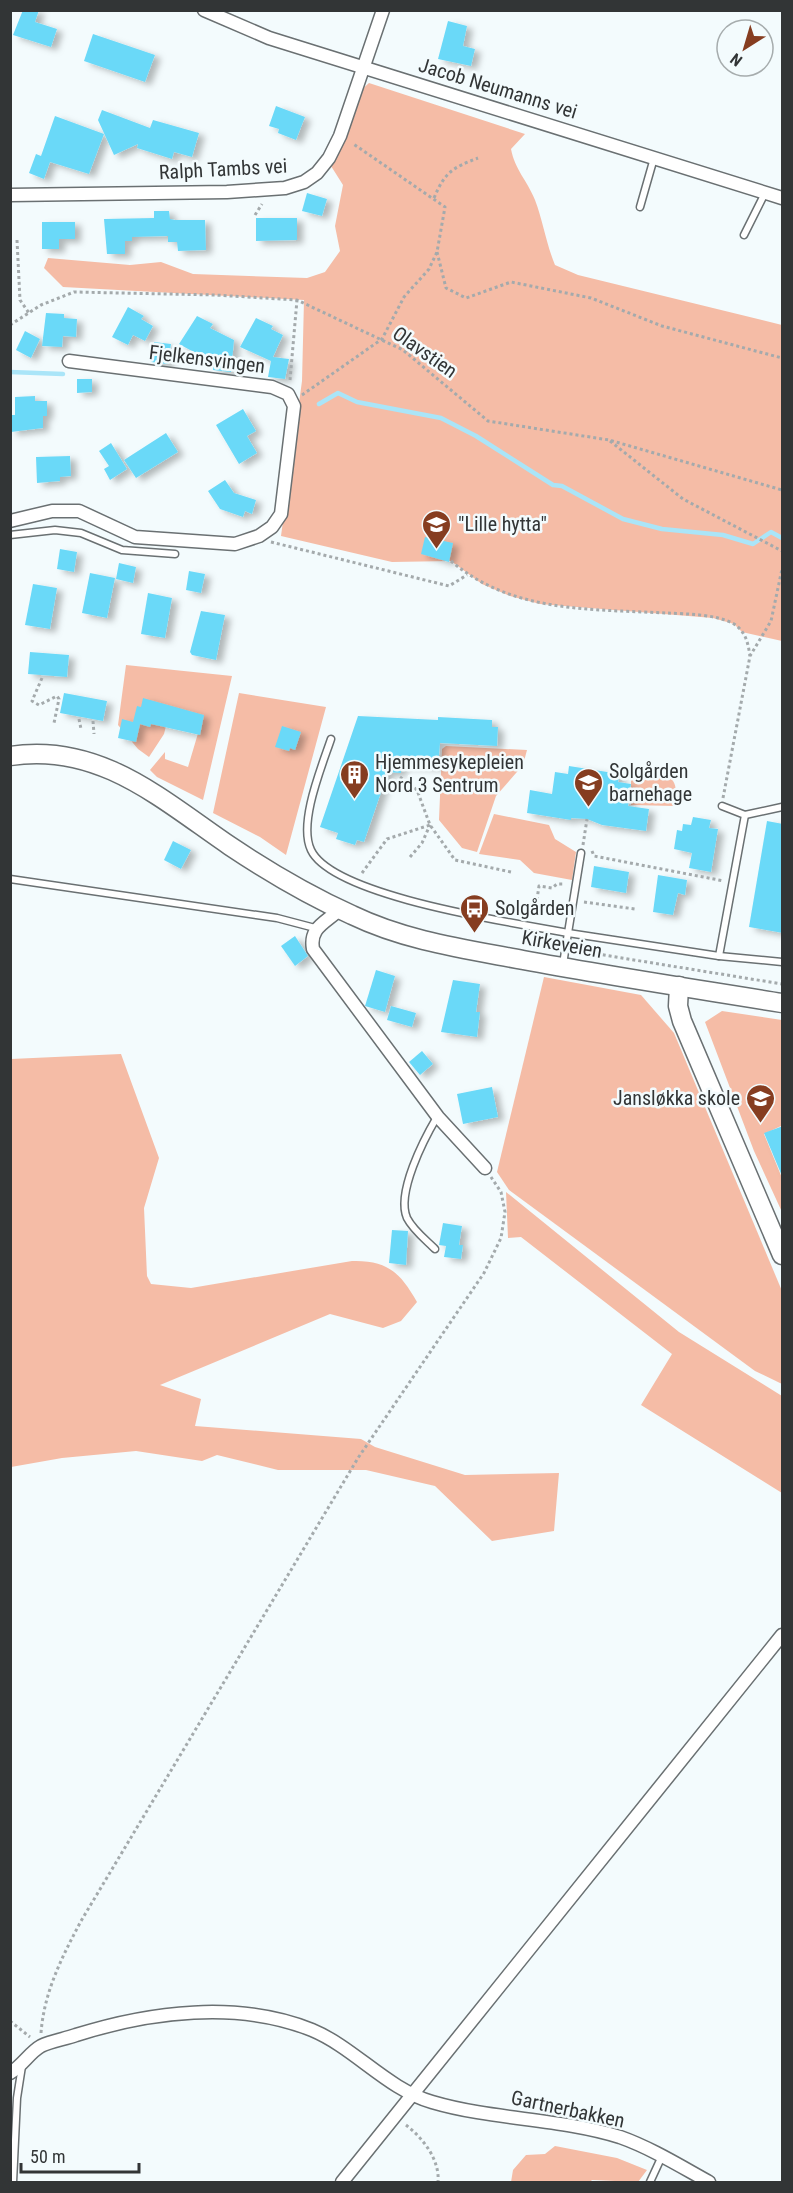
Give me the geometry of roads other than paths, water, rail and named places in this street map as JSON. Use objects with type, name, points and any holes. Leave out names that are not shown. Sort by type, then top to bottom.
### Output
[{"type":"main road","name":"Kirkeveien","points":[[10,756],[52,753],[82,758],[105,766],[166,801],[251,859],[340,909],[382,928],[419,940],[563,967],[783,1003]]},
{"type":"main road","points":[[679,986],[678,1006],[682,1021],[783,1255]]},
{"type":"street","name":"Jacob Neumanns vei","points":[[204,10],[269,38],[783,198]]},
{"type":"street","name":"Ralph Tambs vei","points":[[10,195],[285,188],[304,182],[317,173],[329,158],[340,136],[383,10]]},
{"type":"street","name":"Fjelkensvingen","points":[[10,521],[52,511],[79,511],[135,537],[236,544],[259,536],[272,527],[281,514],[294,406],[288,394],[272,387],[69,361]]},
{"type":"street","points":[[340,909],[315,928],[311,937],[313,949],[438,1117],[485,1168]]},
{"type":"street","points":[[342,2182],[783,1635]]},
{"type":"street","name":"Gartnerbakken","points":[[22,2066],[40,2046],[115,2023],[198,2012],[260,2016],[312,2030],[412,2094],[467,2110],[569,2125],[620,2138],[663,2156],[709,2182]]},
{"type":"street","points":[[10,2073],[22,2066]]},
{"type":"lane","points":[[640,207],[654,158]]},
{"type":"lane","points":[[744,235],[765,192]]},
{"type":"lane","points":[[10,535],[55,530],[81,533],[122,550],[175,554]]},
{"type":"lane","points":[[331,739],[319,774],[306,831],[310,849],[319,862],[357,883],[385,894],[568,933],[719,956],[783,962]]},
{"type":"lane","points":[[722,806],[745,815],[783,807]]},
{"type":"lane","points":[[719,956],[745,815]]},
{"type":"lane","points":[[563,967],[581,853]]},
{"type":"lane","points":[[10,879],[277,918],[315,928]]},
{"type":"lane","points":[[435,1249],[413,1226],[405,1209],[406,1191],[416,1159],[438,1117]]},
{"type":"lane","points":[[14,2182],[17,2098],[22,2066]]},
{"type":"lane","points":[[650,2182],[663,2156]]},
{"type":"waterway","points":[[10,372],[63,374]]},
{"type":"waterway","points":[[319,404],[338,393],[357,402],[441,418],[476,436],[553,485],[562,486],[623,519],[662,529],[723,535],[753,544],[771,532],[782,538]]},
{"type":"place","name":"\"Lille hytta\"","points":[[437,550]]},
{"type":"place","name":"Hjemmesykepleien Nord 3 Sentrum","points":[[354,800]]},
{"type":"place","name":"Solgården barnehage","points":[[588,808]]},
{"type":"place","name":"Solgården","points":[[474,934]]},
{"type":"place","name":"Jansløkka skole","points":[[761,1124]]}]
